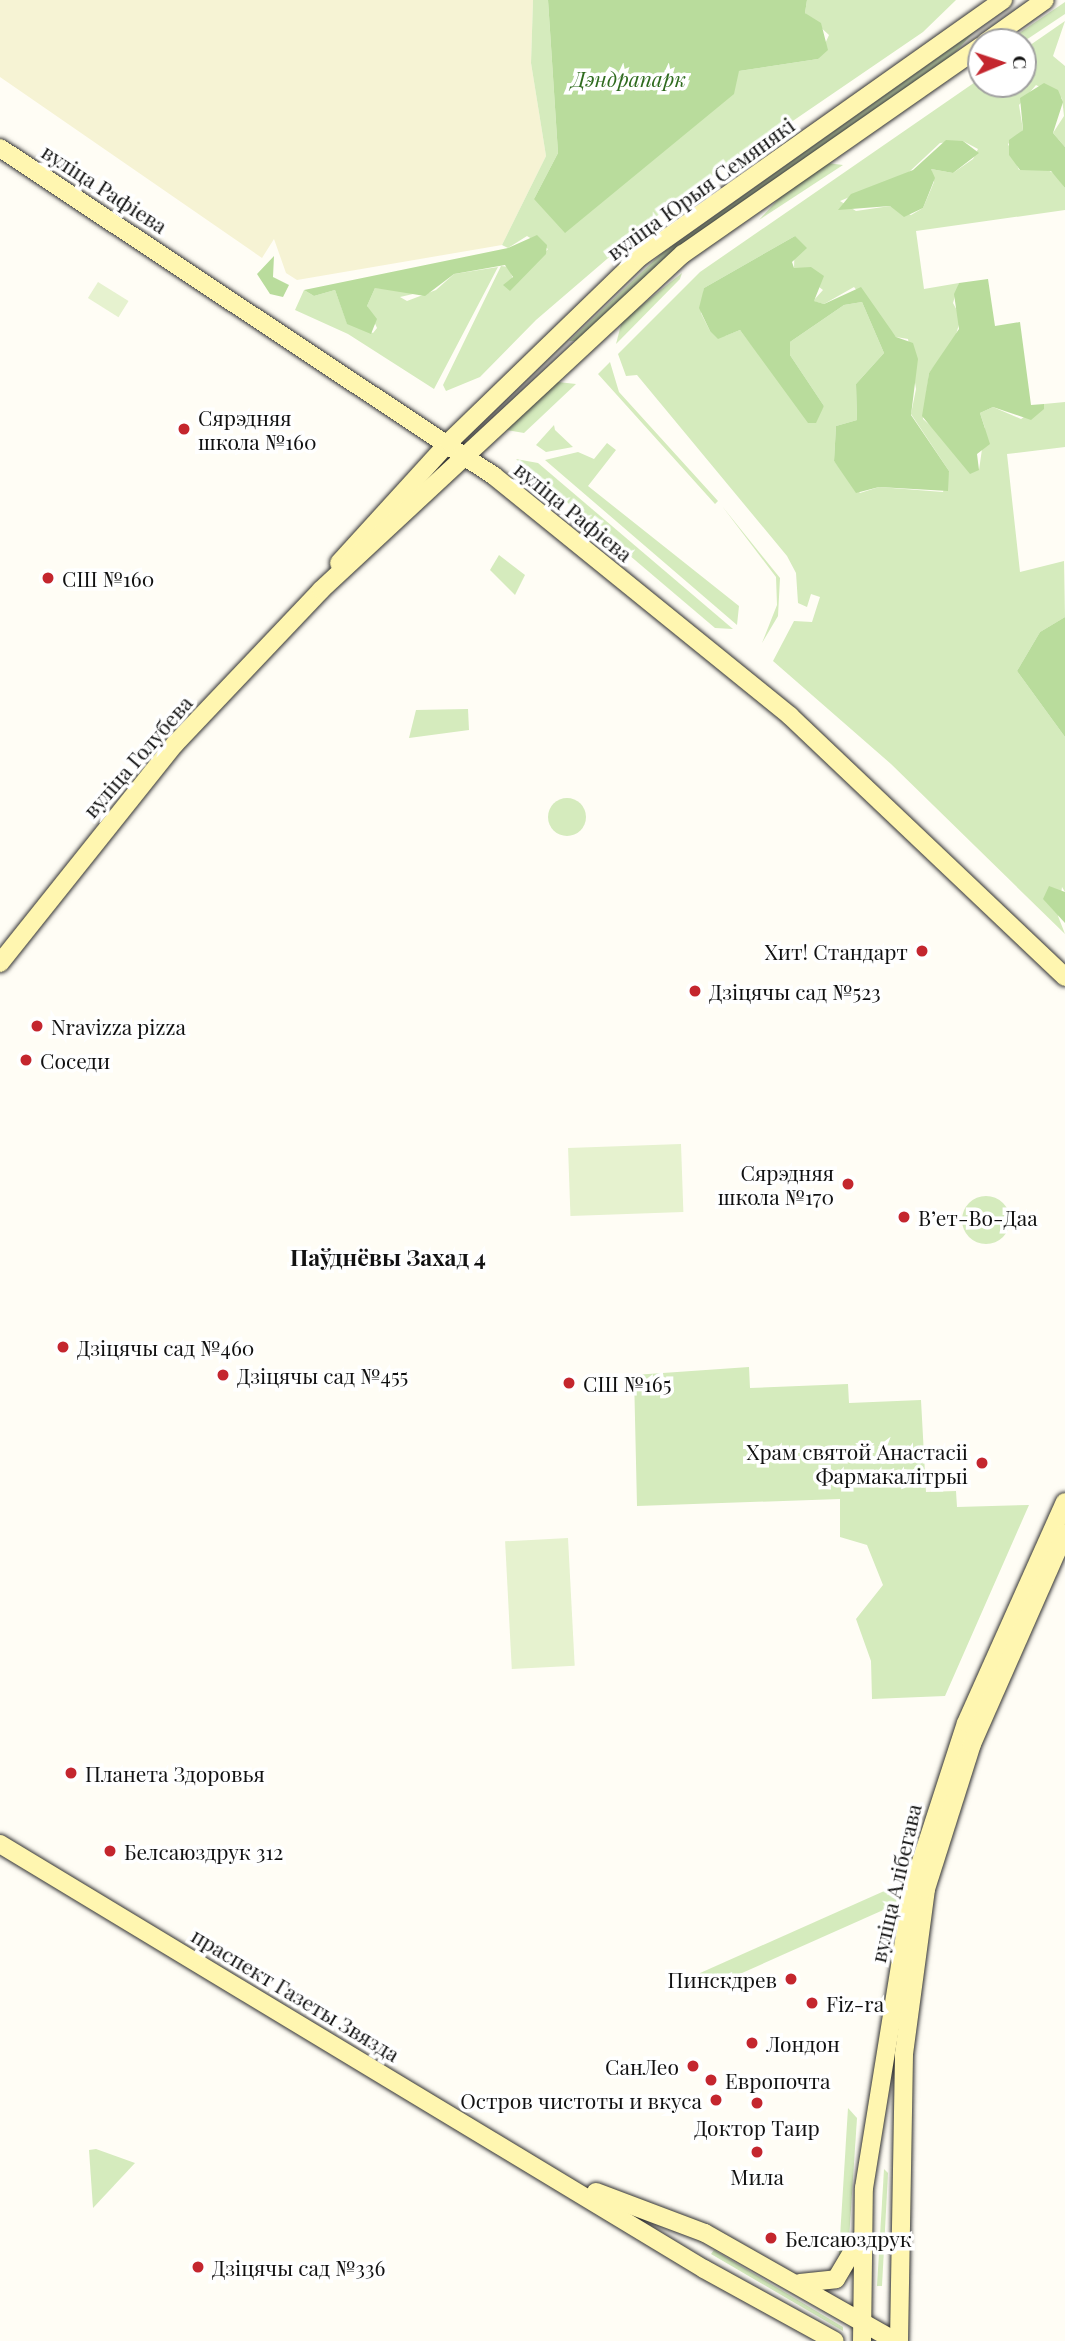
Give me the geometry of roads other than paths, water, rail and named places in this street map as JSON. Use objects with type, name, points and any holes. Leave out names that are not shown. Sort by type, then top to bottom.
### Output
[{"type":"main road","name":"вуліца Юрыя Семянякі","points":[[449,442],[640,257],[1003,0]]},
{"type":"main road","points":[[1006,28],[1045,0]]},
{"type":"main road","name":"вуліца Юрыя Семянякі","points":[[468,456],[682,254],[967,56]]},
{"type":"main road","name":"вуліца Рафіева","points":[[0,148],[468,456],[790,716],[1065,977]]},
{"type":"main road","name":"вуліца Голубева","points":[[321,590],[355,540],[449,442]]},
{"type":"main road","name":"вуліца Голубева","points":[[0,963],[175,744],[321,590],[468,456]]},
{"type":"main road","name":"вуліца Алібегава","points":[[862,2341],[862,2230],[875,2103],[919,1863],[966,1723],[1065,1502]]},
{"type":"main road","name":"вуліца Алібегава","points":[[897,2341],[904,2054],[926,1889],[972,1744],[1065,1533]]},
{"type":"main road","name":"праспект Газеты Звязда","points":[[0,1844],[835,2341]]},
{"type":"main road","name":"праспект Газеты Звязда","points":[[569,2183],[671,2217],[787,2278],[897,2341]]},
{"type":"main road","points":[[787,2278],[819,2285],[836,2279],[849,2265],[862,2230]]},
{"type":"place","name":"Сярэдняя школа №160","points":[[184,429]]},
{"type":"place","name":"СШ №160","points":[[48,578]]},
{"type":"place","name":"Хит! Стандарт","points":[[922,951]]},
{"type":"place","name":"Дзіцячы сад №523","points":[[695,991]]},
{"type":"place","name":"Nravizza pizza","points":[[37,1026]]},
{"type":"place","name":"Соседи","points":[[26,1060]]},
{"type":"place","name":"Сярэдняя школа №170","points":[[848,1184]]},
{"type":"place","name":"Вʼет-Во-Даа","points":[[904,1217]]},
{"type":"place","name":"Дзіцячы сад №460","points":[[63,1347]]},
{"type":"place","name":"Дзіцячы сад №455","points":[[223,1375]]},
{"type":"place","name":"СШ №165","points":[[569,1383]]},
{"type":"place","name":"Храм святой Анастасіі Фармакалітрыі","points":[[982,1463]]},
{"type":"place","name":"Планета Здоровья","points":[[71,1773]]},
{"type":"place","name":"Белсаюздрук 312","points":[[110,1851]]},
{"type":"place","name":"Пинскдрев","points":[[791,1979]]},
{"type":"place","name":"Fiz-ra","points":[[812,2003]]},
{"type":"place","name":"Лондон","points":[[752,2043]]},
{"type":"place","name":"СанЛео","points":[[693,2066]]},
{"type":"place","name":"Европочта","points":[[711,2080]]},
{"type":"place","name":"Остров чистоты и вкуса","points":[[716,2100]]},
{"type":"place","name":"Доктор Таир","points":[[757,2103]]},
{"type":"place","name":"Мила","points":[[757,2152]]},
{"type":"place","name":"Белсаюздрук","points":[[771,2238]]},
{"type":"place","name":"Дзіцячы сад №336","points":[[198,2267]]},
{"type":"district","name":"Паўднёвы Захад 4","points":[[388,1257]]},
{"type":"park label","name":"Дэндрапарк","points":[[629,78]]}]
